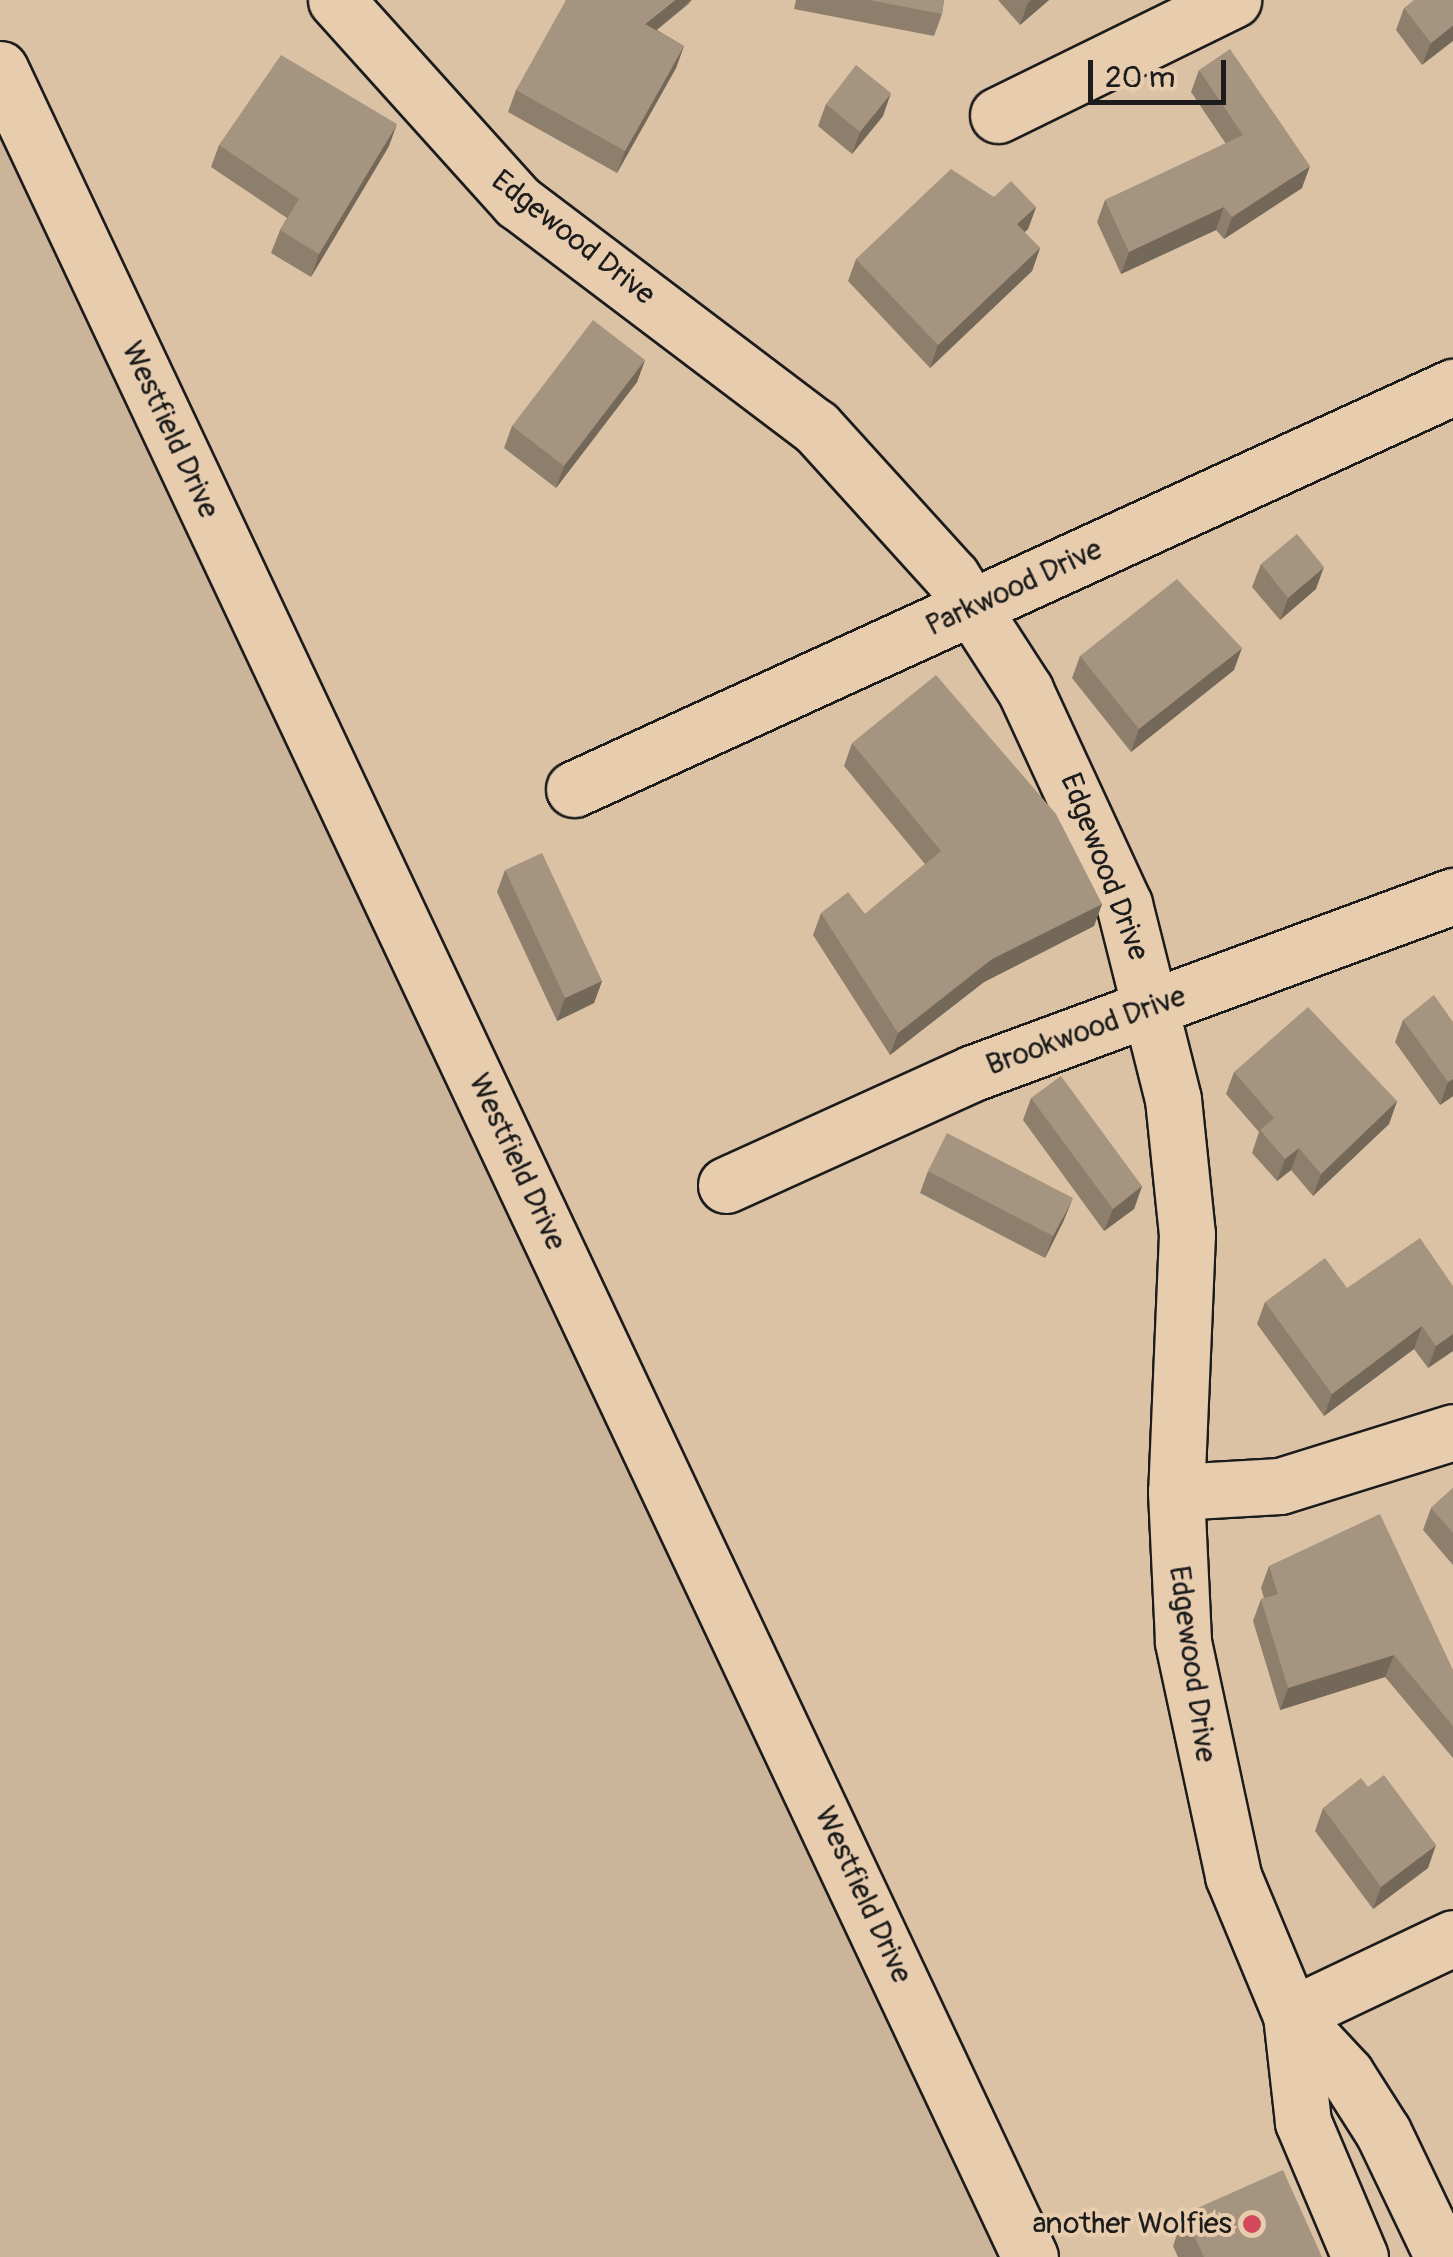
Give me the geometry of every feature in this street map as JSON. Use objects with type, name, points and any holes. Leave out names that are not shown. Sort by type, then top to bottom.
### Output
[{"type":"street","name":"Edgewood Drive","points":[[336,0],[518,202],[816,427],[972,607],[1073,779],[1154,1005],[1187,1234],[1176,1492],[1183,1642],[1210,1793],[1290,2015],[1303,2122],[1360,2257]]},
{"type":"street","points":[[998,115],[1233,0]]},
{"type":"street","name":"Westfield Drive","points":[[0,68],[1030,2257]]},
{"type":"street","name":"Parkwood Drive","points":[[574,789],[1453,387]]},
{"type":"street","name":"Brookwood Drive","points":[[726,1185],[972,1074],[1453,896]]},
{"type":"street","points":[[1176,1492],[1280,1486],[1453,1432]]},
{"type":"street","points":[[1290,2015],[1453,1938]]},
{"type":"street","name":"Edgewood Drive","points":[[1290,2015],[1383,2132],[1443,2257]]},
{"type":"shaded area","points":[[0,59],[1028,2257],[0,2257]]},
{"type":"building","points":[[566,0],[675,0],[645,24],[684,46],[625,151],[516,90]]},
{"type":"building","points":[[869,0],[944,0],[942,14]]},
{"type":"building","points":[[1414,0],[1453,0],[1453,25],[1431,43],[1404,8]]},
{"type":"building","points":[[1230,49],[1310,166],[1232,217],[1224,207],[1129,252],[1105,200],[1243,135],[1199,70]]},
{"type":"building","points":[[281,55],[397,124],[319,254],[280,230],[299,199],[219,145]]},
{"type":"building","points":[[856,65],[891,93],[860,132],[826,104]]},
{"type":"building","points":[[951,169],[994,197],[1011,181],[1036,207],[1017,224],[1040,248],[938,345],[856,259]]},
{"type":"building","points":[[593,320],[645,360],[564,466],[512,426]]},
{"type":"building","points":[[1297,534],[1324,567],[1288,598],[1261,564]]},
{"type":"building","points":[[1177,579],[1242,648],[1139,729],[1080,656]]},
{"type":"building","points":[[936,675],[1056,814],[1102,904],[992,959],[898,1033],[821,913],[848,892],[865,914],[941,851],[852,743]]},
{"type":"building","points":[[542,853],[602,981],[565,998],[505,870]]},
{"type":"building","points":[[1434,995],[1453,1022],[1453,1079],[1448,1082],[1403,1020]]},
{"type":"building","points":[[1308,1007],[1397,1101],[1321,1174],[1299,1148],[1285,1159],[1260,1130],[1274,1118],[1234,1072]]},
{"type":"building","points":[[1061,1076],[1142,1186],[1113,1209],[1031,1098]]},
{"type":"building","points":[[947,1133],[1073,1198],[1053,1236],[928,1171]]},
{"type":"building","points":[[1420,1238],[1453,1286],[1453,1334],[1436,1346],[1422,1326],[1332,1394],[1265,1302],[1325,1258],[1347,1288]]},
{"type":"building","points":[[1453,1488],[1453,1533],[1431,1508]]},
{"type":"building","points":[[1380,1514],[1453,1670],[1453,1726],[1394,1655],[1288,1688],[1261,1599],[1278,1594],[1269,1566]]},
{"type":"building","points":[[1384,1775],[1436,1845],[1381,1887],[1323,1808],[1361,1778],[1368,1787]]},
{"type":"building","points":[[1283,2170],[1322,2257],[1204,2257],[1184,2214]]},
{"type":"place","name":"another Wolfies","points":[[1252,2224]]}]
